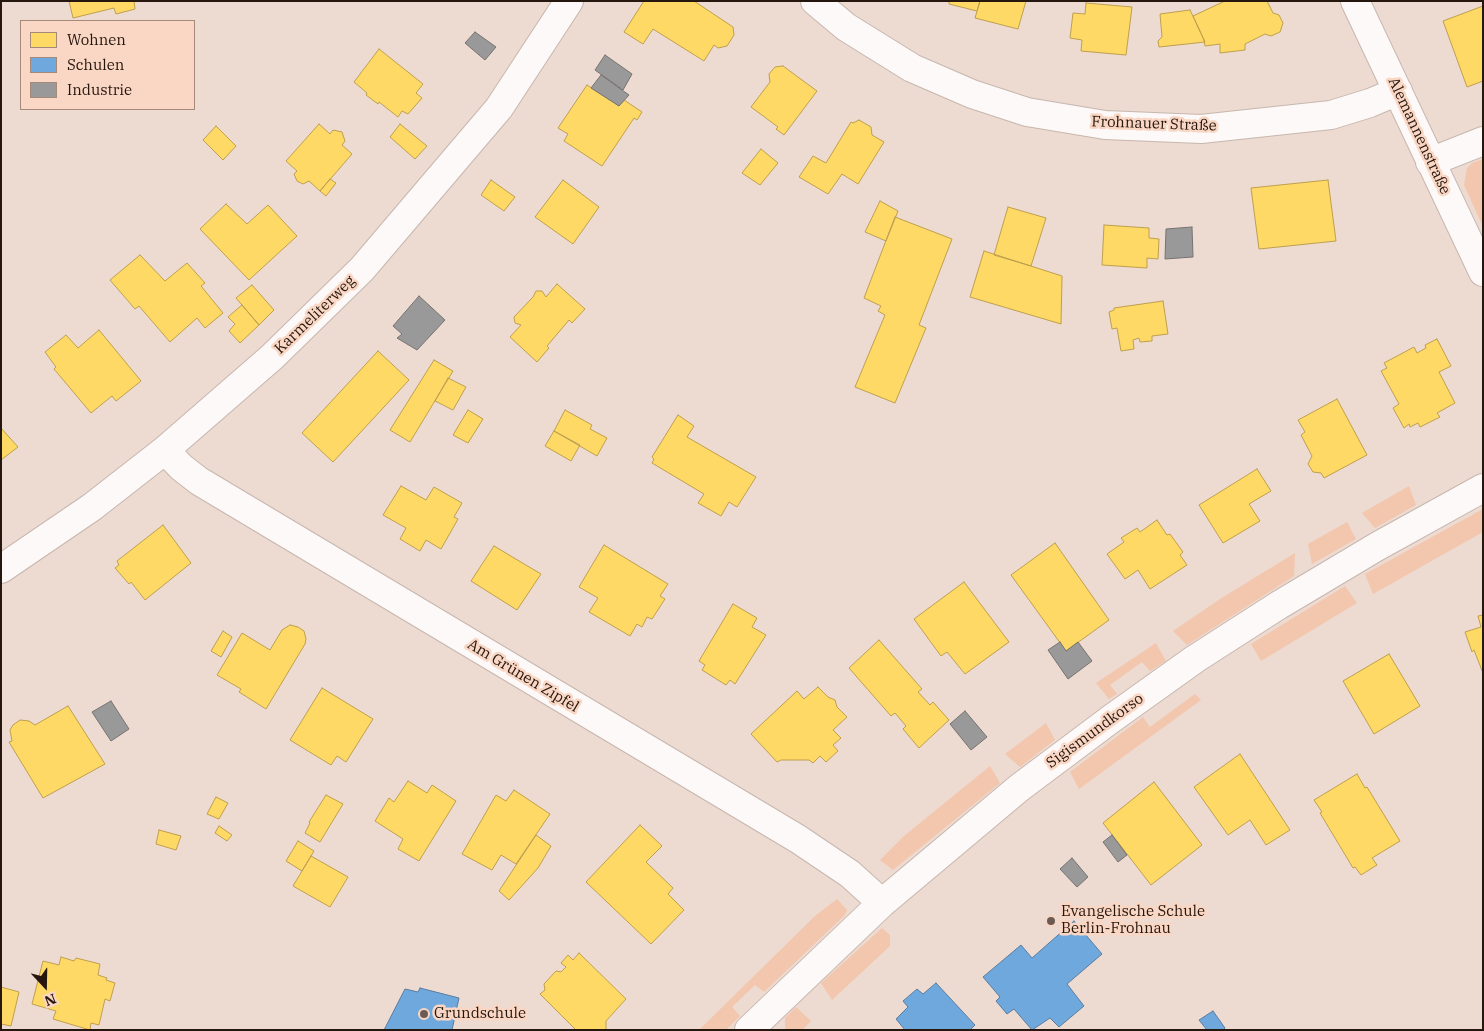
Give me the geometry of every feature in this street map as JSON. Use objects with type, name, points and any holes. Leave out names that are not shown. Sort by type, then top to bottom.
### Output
[{"type":"street","name":"Karmeliterweg","points":[[1,569],[92,507],[165,450],[272,357],[362,269],[499,108],[569,1]]},
{"type":"street","name":"Frohnauer Straße","points":[[816,1],[846,27],[912,68],[972,94],[1027,112],[1105,125],[1201,129],[1331,115],[1370,103],[1398,91]]},
{"type":"street","name":"Alemannenstraße","points":[[1355,1],[1483,272]]},
{"type":"street","points":[[1430,162],[1483,141]]},
{"type":"street","name":"Am Grünen Zipfel","points":[[165,450],[199,482],[798,839],[850,874],[882,903]]},
{"type":"street","name":"Sigismundkorso","points":[[749,1030],[882,903],[1019,788],[1110,719],[1195,659],[1279,605],[1346,564],[1483,488]]},
{"type":"shaded area","points":[[1483,159],[1483,227],[1464,185],[1467,168],[1472,163]]},
{"type":"shaded area","points":[[1409,486],[1416,505],[1375,528],[1362,513]]},
{"type":"shaded area","points":[[1483,509],[1483,532],[1373,594],[1365,574]]},
{"type":"shaded area","points":[[1347,522],[1356,539],[1312,564],[1308,544]]},
{"type":"shaded area","points":[[1295,553],[1294,576],[1187,645],[1173,631],[1220,599]]},
{"type":"shaded area","points":[[1345,586],[1357,603],[1261,661],[1251,644]]},
{"type":"shaded area","points":[[1156,643],[1166,661],[1150,671],[1142,662],[1110,685],[1117,694],[1109,699],[1096,683]]},
{"type":"shaded area","points":[[1195,694],[1201,700],[1079,789],[1070,772],[1143,717],[1150,727]]},
{"type":"shaded area","points":[[1046,723],[1055,740],[1020,767],[1005,754]]},
{"type":"shaded area","points":[[990,766],[1000,783],[893,870],[880,860],[904,836]]},
{"type":"shaded area","points":[[837,899],[847,910],[845,915],[764,992],[755,985],[732,1007],[740,1016],[726,1030],[699,1030],[815,916]]},
{"type":"shaded area","points":[[882,928],[890,935],[890,946],[832,1000],[821,983]]},
{"type":"shaded area","points":[[796,1007],[811,1021],[802,1030],[785,1030],[785,1018]]},
{"type":"building: Wohnen","points":[[69,1],[134,1],[135,9],[116,14],[114,8],[73,18]]},
{"type":"building: Wohnen","points":[[644,1],[694,1],[733,27],[734,35],[727,46],[718,48],[714,45],[704,61],[653,29],[643,44],[624,32]]},
{"type":"building: Wohnen","points":[[949,1],[980,1],[977,11],[949,4]]},
{"type":"building: Wohnen","points":[[980,1],[1026,1],[1018,29],[975,18]]},
{"type":"building: Wohnen","points":[[1225,1],[1267,1],[1273,13],[1279,15],[1283,23],[1280,32],[1271,36],[1265,34],[1245,44],[1245,50],[1220,53],[1220,44],[1205,46],[1193,16]]},
{"type":"building: Wohnen","points":[[1086,3],[1132,7],[1126,55],[1081,51],[1082,40],[1070,38],[1073,13],[1085,14]]},
{"type":"building: Wohnen","points":[[1483,6],[1483,81],[1467,87],[1443,21]]},
{"type":"building: Wohnen","points":[[1190,10],[1205,42],[1159,47],[1158,41],[1162,37],[1160,14]]},
{"type":"building: Wohnen","points":[[379,49],[423,84],[416,93],[422,98],[408,114],[402,111],[398,117],[379,102],[378,104],[366,95],[367,93],[354,82]]},
{"type":"building: Wohnen","points":[[783,66],[817,91],[784,135],[776,129],[778,127],[751,107],[770,82],[769,74],[775,67]]},
{"type":"building: Wohnen","points":[[587,85],[619,106],[624,100],[642,112],[637,120],[634,118],[602,166],[564,141],[568,134],[558,128]]},
{"type":"building: Wohnen","points":[[859,120],[871,127],[872,135],[884,142],[858,184],[842,174],[828,194],[799,177],[813,156],[826,163],[851,122]]},
{"type":"building: Wohnen","points":[[319,124],[330,134],[333,130],[342,132],[345,141],[342,145],[352,154],[320,191],[309,181],[303,184],[297,181],[294,174],[297,171],[286,161]]},
{"type":"building: Wohnen","points":[[400,124],[427,146],[415,159],[390,137]]},
{"type":"building: Wohnen","points":[[216,126],[236,146],[223,160],[203,140]]},
{"type":"building: Wohnen","points":[[761,149],[778,163],[760,185],[742,173]]},
{"type":"building: Wohnen","points":[[330,179],[336,183],[326,196],[320,191]]},
{"type":"building: Wohnen","points":[[491,180],[515,197],[504,211],[481,195]]},
{"type":"building: Wohnen","points":[[563,180],[599,207],[573,244],[535,217]]},
{"type":"building: Wohnen","points":[[1328,180],[1336,241],[1259,249],[1251,188]]},
{"type":"building: Wohnen","points":[[880,201],[898,211],[886,241],[865,232]]},
{"type":"building: Wohnen","points":[[226,204],[247,224],[268,205],[297,236],[249,280],[200,229]]},
{"type":"building: Wohnen","points":[[1008,207],[1046,218],[1031,266],[994,255]]},
{"type":"building: Wohnen","points":[[895,217],[952,239],[919,325],[926,328],[895,403],[855,387],[885,315],[878,311],[881,306],[864,298]]},
{"type":"building: Wohnen","points":[[1104,225],[1149,228],[1149,238],[1159,239],[1158,259],[1147,258],[1147,268],[1102,265]]},
{"type":"building: Wohnen","points":[[984,251],[1062,276],[1061,324],[970,297]]},
{"type":"building: Wohnen","points":[[140,255],[165,281],[187,263],[205,283],[201,286],[223,313],[205,328],[197,318],[170,342],[139,306],[135,309],[110,280]]},
{"type":"building: Wohnen","points":[[557,284],[585,309],[572,323],[569,320],[547,346],[549,348],[537,362],[510,337],[521,325],[515,323],[514,317],[533,297],[536,291],[542,291],[546,297]]},
{"type":"building: Wohnen","points":[[252,285],[274,310],[259,325],[236,298]]},
{"type":"building: Wohnen","points":[[1163,301],[1168,334],[1152,336],[1152,341],[1140,342],[1139,338],[1133,340],[1134,349],[1121,351],[1117,328],[1112,329],[1109,312],[1114,310],[1114,308]]},
{"type":"building: Wohnen","points":[[242,305],[259,325],[240,343],[229,331],[235,324],[228,317]]},
{"type":"building: Wohnen","points":[[99,330],[141,381],[116,401],[112,396],[91,413],[54,369],[56,367],[45,352],[66,335],[78,348]]},
{"type":"building: Wohnen","points":[[1437,339],[1451,366],[1439,372],[1455,403],[1437,413],[1440,417],[1420,427],[1418,423],[1410,427],[1409,424],[1404,428],[1393,408],[1399,404],[1381,371],[1387,368],[1384,363],[1414,347],[1417,353],[1426,348],[1425,345]]},
{"type":"building: Wohnen","points":[[378,351],[409,380],[333,462],[302,433]]},
{"type":"building: Wohnen","points":[[434,360],[453,371],[410,442],[390,430]]},
{"type":"building: Wohnen","points":[[448,378],[466,387],[453,410],[435,401]]},
{"type":"building: Wohnen","points":[[1337,399],[1367,455],[1324,478],[1321,473],[1313,472],[1308,464],[1312,456],[1301,435],[1305,432],[1298,420]]},
{"type":"building: Wohnen","points":[[468,410],[483,419],[468,443],[453,435]]},
{"type":"building: Wohnen","points":[[565,410],[592,425],[590,429],[607,438],[597,456],[554,431]]},
{"type":"building: Wohnen","points":[[678,415],[694,426],[687,437],[756,477],[737,507],[729,502],[721,516],[698,503],[704,494],[652,463],[654,459],[652,457]]},
{"type":"building: Wohnen","points":[[1,428],[18,447],[1,460]]},
{"type":"building: Wohnen","points":[[554,431],[580,445],[571,461],[545,446]]},
{"type":"building: Wohnen","points":[[1257,469],[1271,491],[1249,504],[1260,521],[1223,543],[1199,505]]},
{"type":"building: Wohnen","points":[[401,486],[426,500],[434,487],[462,503],[454,517],[458,519],[441,549],[426,540],[420,551],[400,539],[406,528],[383,515]]},
{"type":"building: Wohnen","points":[[1157,520],[1167,535],[1170,534],[1183,552],[1180,555],[1187,565],[1150,589],[1138,570],[1125,579],[1107,554],[1124,542],[1121,538],[1137,528],[1140,532]]},
{"type":"building: Wohnen","points":[[163,525],[191,563],[145,600],[131,582],[129,584],[115,568],[119,565],[117,561]]},
{"type":"building: Wohnen","points":[[1055,543],[1109,620],[1066,651],[1011,575]]},
{"type":"building: Wohnen","points":[[604,545],[668,584],[660,596],[665,599],[652,619],[647,617],[642,627],[637,624],[630,636],[589,612],[598,598],[579,587]]},
{"type":"building: Wohnen","points":[[494,546],[541,574],[517,610],[471,581]]},
{"type":"building: Wohnen","points":[[964,582],[1009,642],[965,674],[947,652],[941,656],[914,619]]},
{"type":"building: Wohnen","points":[[733,604],[757,618],[752,627],[766,635],[735,684],[730,680],[726,685],[702,670],[705,665],[699,661]]},
{"type":"building: Wohnen","points":[[1483,615],[1483,673],[1474,650],[1472,652],[1465,632],[1481,627],[1478,616]]},
{"type":"building: Wohnen","points":[[290,625],[304,631],[305,644],[266,709],[239,692],[241,689],[217,675],[242,633],[270,650],[282,630]]},
{"type":"building: Wohnen","points":[[223,631],[232,637],[221,657],[211,651]]},
{"type":"building: Wohnen","points":[[879,640],[922,689],[918,692],[930,705],[933,702],[949,720],[919,748],[903,729],[906,726],[895,713],[891,716],[849,668]]},
{"type":"building: Wohnen","points":[[1389,654],[1420,706],[1374,734],[1343,681]]},
{"type":"building: Wohnen","points":[[818,687],[828,697],[835,700],[837,707],[847,717],[833,730],[841,738],[833,745],[838,751],[826,762],[820,756],[813,763],[809,760],[781,760],[777,762],[751,734],[797,691],[804,699]]},
{"type":"building: Wohnen","points":[[322,688],[373,719],[346,762],[337,756],[331,765],[290,740]]},
{"type":"building: Wohnen","points":[[68,706],[105,764],[43,798],[9,742],[12,741],[10,730],[20,720],[29,721],[35,725]]},
{"type":"building: Wohnen","points":[[1240,754],[1290,830],[1266,845],[1250,820],[1228,835],[1194,787]]},
{"type":"building: Wohnen","points":[[1357,774],[1400,841],[1372,858],[1377,865],[1361,875],[1355,867],[1353,868],[1314,800]]},
{"type":"building: Wohnen","points":[[408,781],[427,793],[432,785],[456,801],[419,861],[398,849],[403,839],[375,821],[389,798],[394,802]]},
{"type":"building: Wohnen","points":[[1154,782],[1202,845],[1151,885],[1103,823]]},
{"type":"building: Wohnen","points":[[514,790],[550,814],[516,864],[501,855],[492,870],[462,854],[496,795],[506,801]]},
{"type":"building: Wohnen","points":[[326,795],[343,804],[320,842],[305,833],[309,822]]},
{"type":"building: Wohnen","points":[[216,797],[228,803],[219,819],[207,814]]},
{"type":"building: Wohnen","points":[[640,825],[662,846],[646,862],[673,888],[668,894],[684,910],[651,944],[586,882]]},
{"type":"building: Wohnen","points":[[219,826],[232,835],[227,841],[215,833]]},
{"type":"building: Wohnen","points":[[159,830],[181,836],[176,850],[156,844]]},
{"type":"building: Wohnen","points":[[536,835],[551,846],[538,868],[509,900],[499,891]]},
{"type":"building: Wohnen","points":[[298,841],[314,851],[302,871],[286,861]]},
{"type":"building: Wohnen","points":[[311,856],[348,877],[330,907],[293,886]]},
{"type":"building: Wohnen","points":[[579,953],[626,999],[606,1021],[606,1030],[576,1030],[540,994],[545,990],[544,984],[556,971],[561,972],[566,967],[561,963],[568,955],[573,960]]},
{"type":"building: Wohnen","points":[[61,957],[74,961],[76,958],[100,964],[98,975],[115,983],[110,1001],[105,999],[99,1025],[91,1023],[90,1030],[53,1019],[56,1011],[32,1004],[43,961],[59,965]]},
{"type":"building: Wohnen","points":[[1,987],[19,992],[11,1026],[1,1024]]},
{"type":"building: Schulen","points":[[1074,921],[1102,954],[1067,984],[1084,1006],[1059,1027],[1050,1018],[1032,1030],[1014,1009],[1007,1014],[996,1001],[1000,997],[983,977],[1021,945],[1032,958]]},
{"type":"building: Schulen","points":[[936,983],[975,1025],[970,1030],[905,1030],[896,1019],[908,1007],[903,1001],[917,989],[923,994]]},
{"type":"building: Schulen","name":"Grundschule","points":[[420,988],[459,998],[452,1030],[384,1030],[405,989],[418,992]]},
{"type":"building: Schulen","points":[[1213,1011],[1225,1028],[1223,1030],[1207,1030],[1199,1020]]},
{"type":"building: Industrie","points":[[475,32],[496,47],[485,60],[465,43]]},
{"type":"building: Industrie","points":[[605,55],[632,74],[623,90],[595,70]]},
{"type":"building: Industrie","points":[[601,75],[629,95],[619,106],[591,88]]},
{"type":"building: Industrie","points":[[1192,227],[1193,257],[1165,259],[1166,229]]},
{"type":"building: Industrie","points":[[419,296],[445,320],[417,350],[397,338],[402,334],[393,326]]},
{"type":"building: Industrie","points":[[1060,642],[1066,651],[1078,642],[1092,661],[1068,679],[1048,650]]},
{"type":"building: Industrie","points":[[111,701],[129,729],[111,741],[92,712]]},
{"type":"building: Industrie","points":[[965,711],[987,737],[971,750],[950,724]]},
{"type":"building: Industrie","points":[[1112,835],[1127,855],[1118,862],[1103,842]]},
{"type":"building: Industrie","points":[[1072,858],[1088,877],[1077,887],[1060,869]]},
{"type":"place","name":"Evangelische Schule Berlin-Frohnau","points":[[1051,921]]},
{"type":"place","name":"Grundschule","points":[[424,1014]]}]
